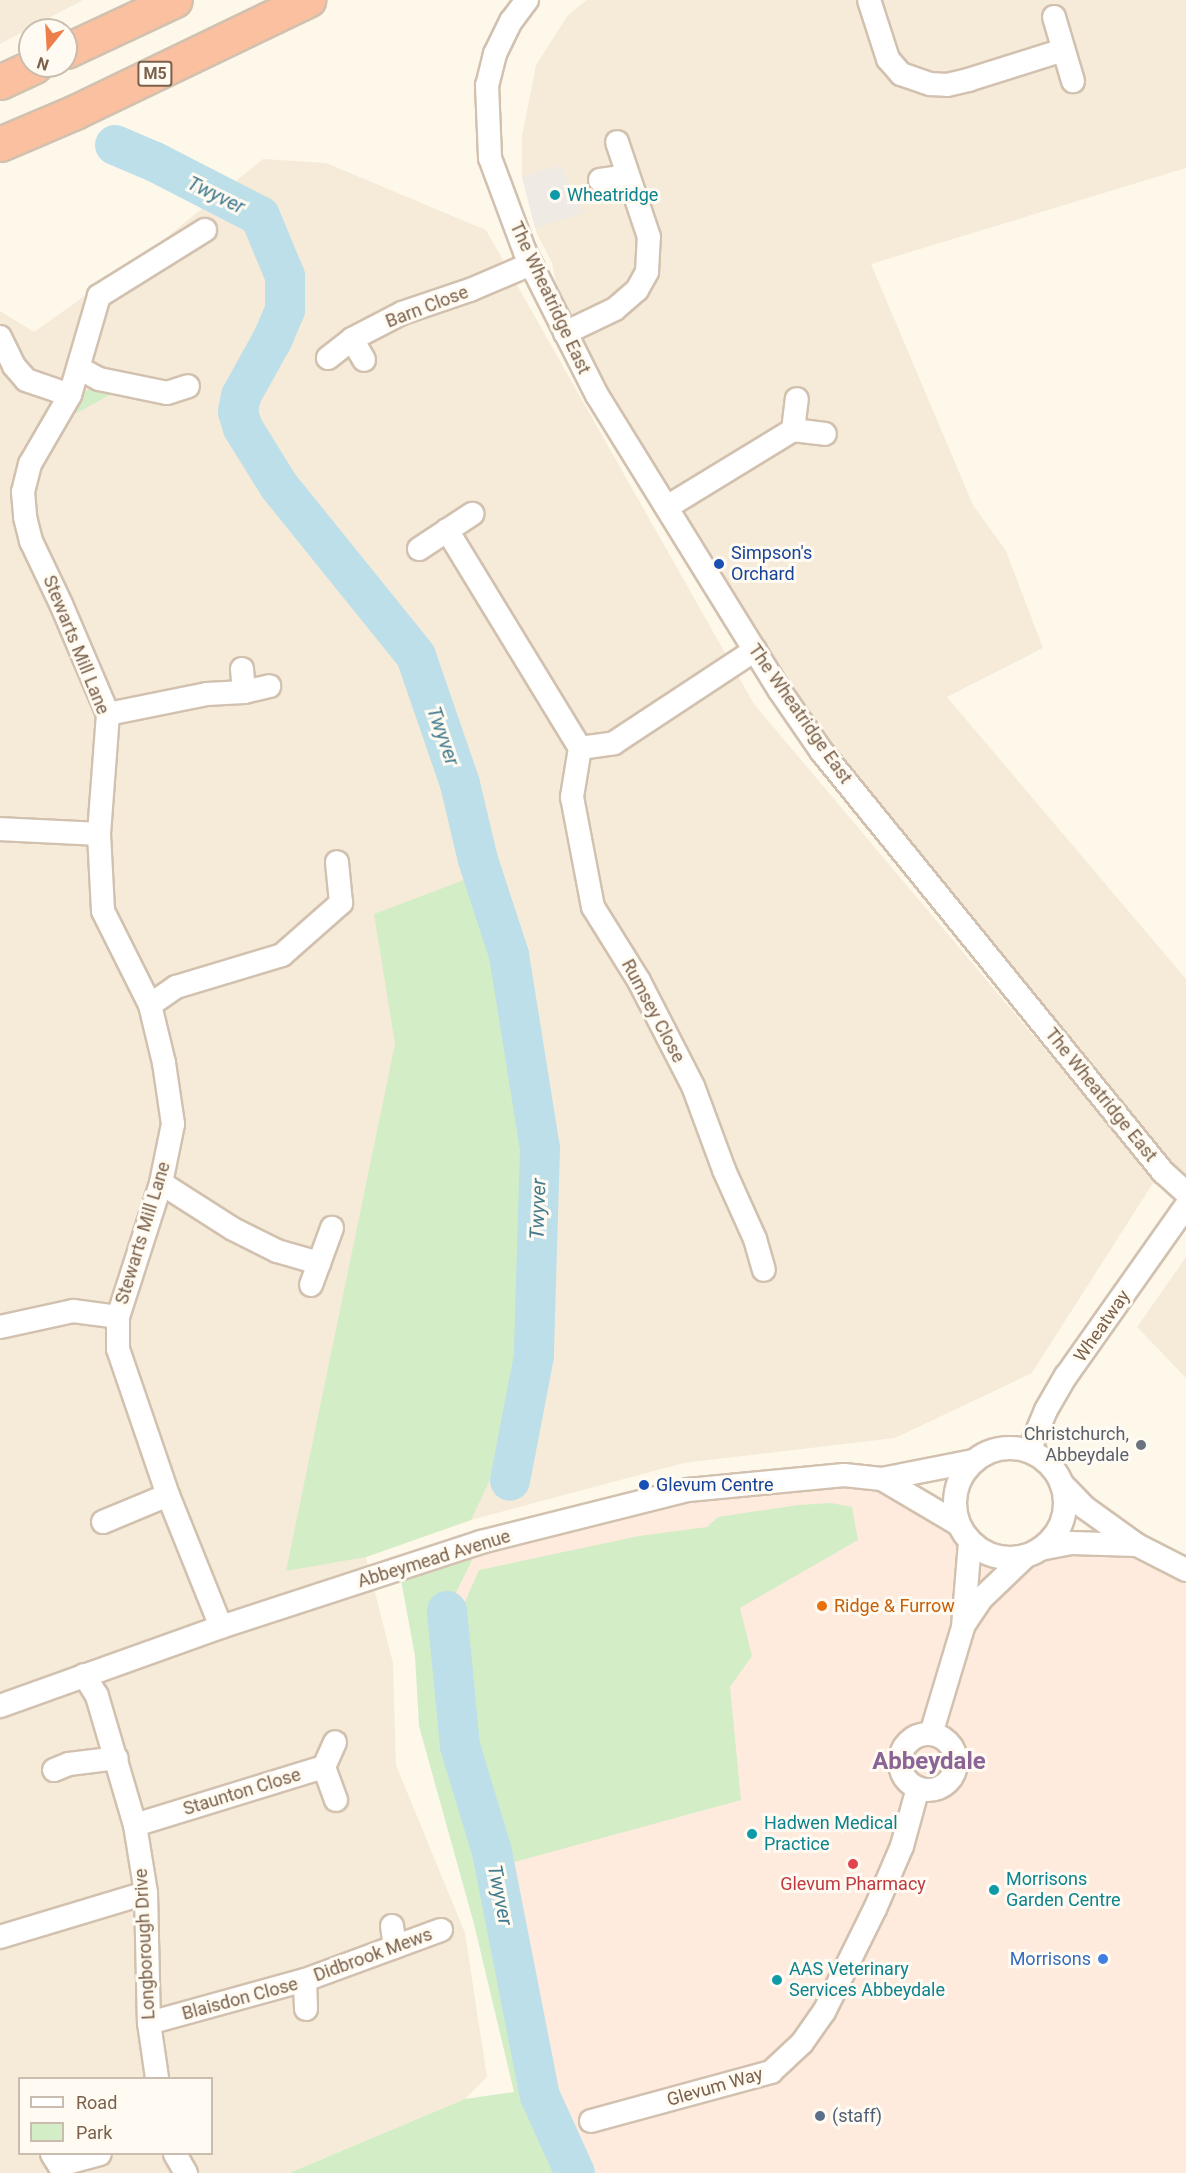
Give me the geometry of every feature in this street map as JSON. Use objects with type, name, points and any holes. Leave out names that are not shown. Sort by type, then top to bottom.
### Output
[{"type":"highway","points":[[78,45],[175,0]]},
{"type":"highway","name":"M5","points":[[0,144],[75,112],[308,0]]},
{"type":"highway","points":[[0,82],[18,74]]},
{"type":"street","name":"The Wheatridge East","points":[[526,0],[511,21],[495,54],[487,85],[490,158],[496,180],[531,264],[597,395],[755,650],[822,752],[1163,1172],[1186,1193]]},
{"type":"street","points":[[869,0],[888,59],[901,74],[930,84],[947,85],[968,80],[1064,50]]},
{"type":"street","points":[[1054,17],[1073,81]]},
{"type":"street","points":[[565,333],[615,309],[637,290],[646,272],[649,237],[617,142]]},
{"type":"street","points":[[600,180],[627,176]]},
{"type":"street","name":"Stewarts Mill Lane","points":[[205,230],[99,296],[70,395],[30,464],[23,492],[25,517],[31,541],[108,714],[99,834],[103,911],[150,1005],[164,1063],[173,1124],[161,1183],[118,1317],[118,1349],[168,1495],[221,1627]]},
{"type":"street","name":"Barn Close","points":[[328,358],[352,339],[402,313],[470,290],[531,264]]},
{"type":"street","points":[[0,337],[14,366],[26,380],[70,395]]},
{"type":"street","points":[[352,339],[364,360]]},
{"type":"street","points":[[79,368],[99,379],[167,393],[188,386]]},
{"type":"street","points":[[793,430],[797,399]]},
{"type":"street","points":[[667,507],[793,430],[825,434]]},
{"type":"street","points":[[419,549],[472,514]]},
{"type":"street","points":[[447,530],[580,748],[614,743],[755,650]]},
{"type":"street","points":[[242,669],[244,692]]},
{"type":"street","points":[[108,714],[207,694],[244,692],[269,686]]},
{"type":"street","name":"Rumsey Close","points":[[580,748],[572,797],[593,907],[639,981],[693,1086],[724,1170],[756,1239],[764,1270]]},
{"type":"street","points":[[0,829],[99,834]]},
{"type":"street","points":[[150,1005],[176,987],[282,955],[341,903],[337,862]]},
{"type":"street","points":[[161,1183],[233,1229],[277,1251],[318,1263]]},
{"type":"street","name":"Wheatway","points":[[1029,1451],[1046,1410],[1066,1376],[1186,1206]]},
{"type":"street","points":[[311,1284],[332,1228]]},
{"type":"street","points":[[0,1327],[73,1311],[118,1317]]},
{"type":"street","points":[[932,1734],[963,1627],[964,1533],[954,1509],[956,1492],[963,1475],[974,1461],[990,1452],[1010,1448],[1029,1451],[1053,1469],[1061,1483],[1084,1507],[1137,1545],[1186,1570]]},
{"type":"street","name":"Abbeymead Avenue","points":[[0,1706],[221,1627],[481,1542],[688,1490],[843,1475],[882,1479],[974,1461]]},
{"type":"street","name":"Abbeymead Avenue","points":[[882,1479],[964,1533]]},
{"type":"street","points":[[963,1627],[981,1599],[1058,1529],[1063,1517],[1065,1500],[1061,1483]]},
{"type":"street","points":[[103,1522],[168,1495]]},
{"type":"street","points":[[964,1533],[996,1556],[1009,1558],[1071,1543],[1137,1545]]},
{"type":"street","name":"Longborough Drive","points":[[84,1675],[97,1695],[135,1825],[146,1893],[149,2023],[157,2077]]},
{"type":"street","points":[[932,1734],[952,1747],[957,1763],[951,1779],[936,1790],[918,1788],[910,1784],[901,1769],[902,1752],[914,1738],[932,1734]]},
{"type":"street","name":"Staunton Close","points":[[135,1825],[324,1767],[335,1742]]},
{"type":"street","points":[[63,1760],[117,1758]]},
{"type":"street","points":[[324,1767],[336,1800]]},
{"type":"street","name":"Glevum Way","points":[[591,2121],[771,2072],[802,2043],[824,2012],[875,1909],[902,1846],[918,1788]]},
{"type":"street","points":[[0,1937],[146,1893]]},
{"type":"street","name":"Didbrook Mews","points":[[305,1980],[393,1936],[441,1930]]},
{"type":"street","name":"Blaisdon Close","points":[[149,2023],[305,1980],[306,2010]]},
{"type":"street","points":[[53,2155],[59,2165],[74,2157],[91,2155]]},
{"type":"street","points":[[176,2155],[186,2173]]},
{"type":"shaded area","points":[[0,0],[83,0],[49,18],[18,18],[18,34],[0,44]]},
{"type":"shaded area","points":[[587,0],[1186,0],[1186,168],[871,264],[973,505],[1006,551],[1043,648],[947,697],[1186,979],[1186,1193],[822,752],[565,333],[552,263],[537,234],[522,177],[522,136],[536,65],[568,15]]},
{"type":"shaded area","points":[[263,159],[326,163],[486,230],[754,704],[1155,1180],[1032,1373],[895,1438],[684,1463],[471,1520],[366,1557],[393,1663],[396,1765],[465,1933],[487,2077],[465,2099],[289,2173],[0,2173],[0,311],[34,332],[167,237]]},
{"type":"shaded area","points":[[560,165],[584,213],[535,228],[522,177]]},
{"type":"shaded area","points":[[1186,1257],[1186,1378],[1137,1327]]},
{"type":"shaded area","points":[[882,1479],[958,1524],[981,1550],[996,1556],[1009,1558],[1137,1545],[1186,1570],[1186,2173],[575,2173],[540,2096],[492,1852],[460,1746],[447,1611],[481,1542],[688,1490]]},
{"type":"green space","points":[[91,388],[115,392],[73,415],[81,394]]},
{"type":"green space","points":[[480,874],[515,960],[548,1153],[546,1360],[471,1520],[366,1557],[286,1571],[395,1044],[374,914]]},
{"type":"green space","points":[[831,1503],[852,1507],[858,1540],[740,1608],[752,1656],[730,1687],[741,1800],[507,1864],[469,1746],[460,1613],[479,1570],[639,1536],[707,1527],[718,1517],[798,1505]]},
{"type":"green space","points":[[481,1542],[447,1611],[460,1746],[492,1852],[540,2096],[575,2173],[289,2173],[465,2099],[514,2092],[474,1924],[419,1726],[415,1656],[399,1569]]},
{"type":"waterway","name":"Twyver","points":[[115,145],[155,162],[260,216],[285,276],[285,310],[272,340],[241,396],[238,412],[243,428],[279,486],[416,656],[460,784],[478,860],[509,955],[540,1148],[534,1356],[510,1481]]},
{"type":"waterway","name":"Twyver","points":[[447,1611],[460,1746],[492,1852],[540,2096],[575,2173]]},
{"type":"place","name":"Wheatridge","points":[[555,195]]},
{"type":"place","name":"Simpson's Orchard","points":[[719,564]]},
{"type":"place","name":"Christchurch, Abbeydale","points":[[1141,1445]]},
{"type":"place","name":"Glevum Centre","points":[[644,1485]]},
{"type":"place","name":"Ridge & Furrow","points":[[822,1606]]},
{"type":"place","name":"Hadwen Medical Practice","points":[[752,1834]]},
{"type":"place","name":"Glevum Pharmacy","points":[[853,1864]]},
{"type":"place","name":"Morrisons Garden Centre","points":[[994,1890]]},
{"type":"place","name":"Morrisons","points":[[1103,1959]]},
{"type":"place","name":"AAS Veterinary Services Abbeydale","points":[[777,1980]]},
{"type":"place","name":"(staff)","points":[[820,2116]]},
{"type":"district","name":"Abbeydale","points":[[929,1762]]}]
